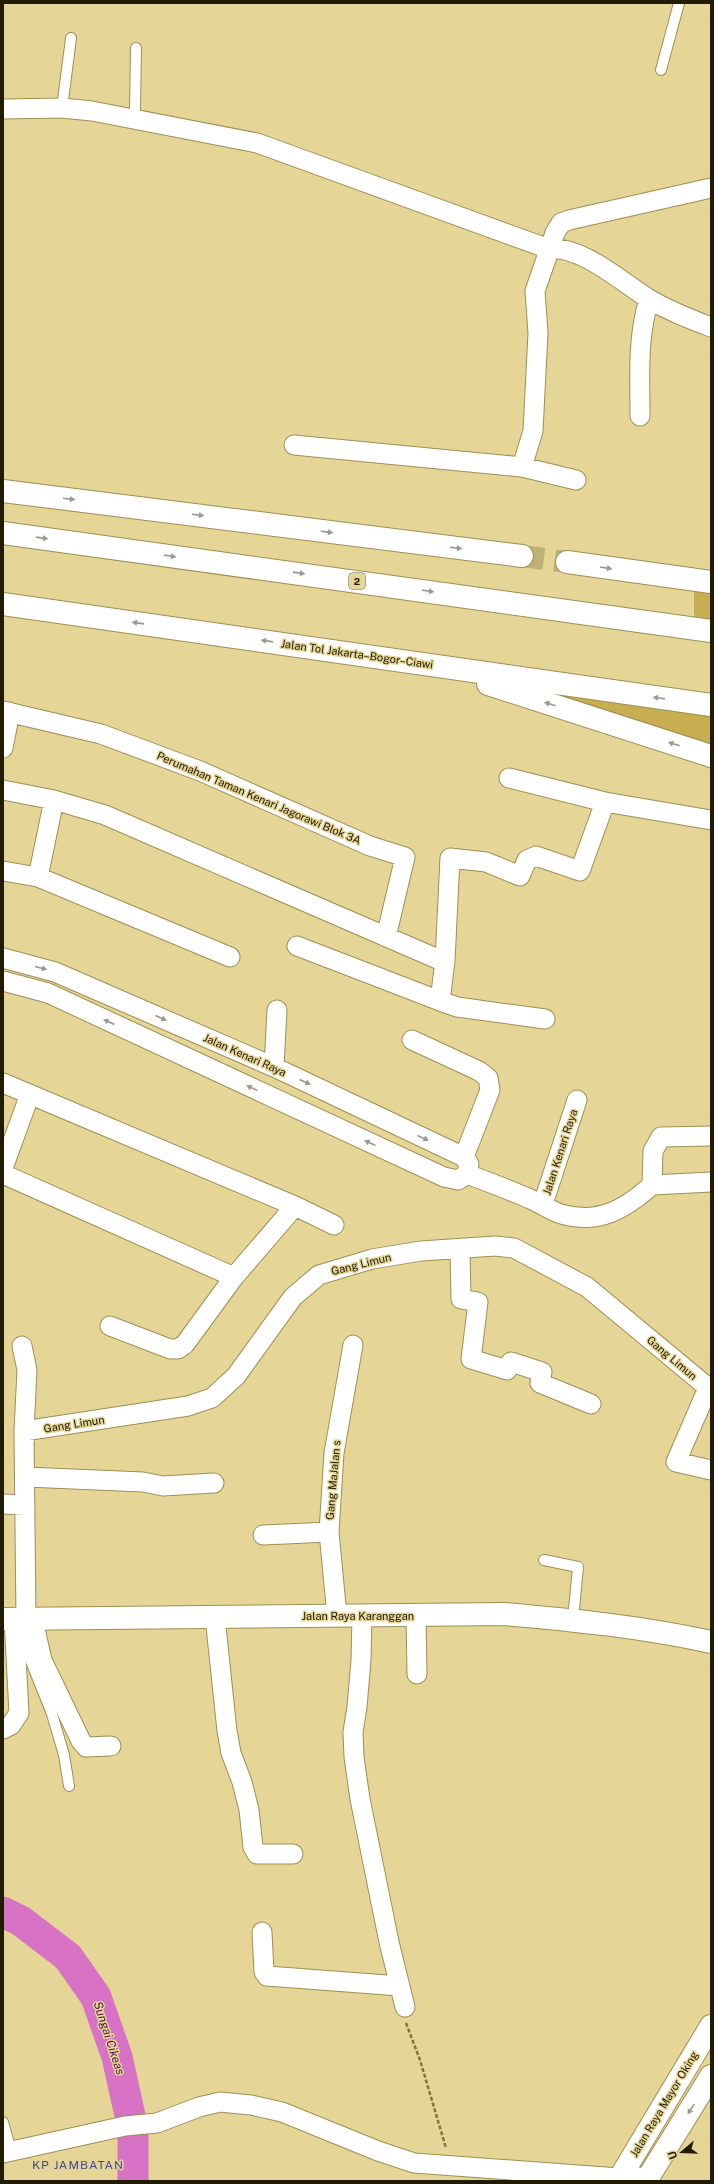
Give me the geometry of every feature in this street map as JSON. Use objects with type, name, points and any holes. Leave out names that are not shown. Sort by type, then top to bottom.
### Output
[{"type":"main road","points":[[3,491],[522,556]]},
{"type":"main road","name":"2","points":[[3,533],[711,631]]},
{"type":"main road","points":[[567,562],[711,582]]},
{"type":"main road","name":"Jalan Tol Jakarta–Bogor–Ciawi","points":[[3,604],[711,705]]},
{"type":"main road","points":[[430,665],[711,756]]},
{"type":"main road","name":"Jalan Raya Karanggan","points":[[19,1620],[216,1617],[362,1617],[504,1614],[573,1620],[656,1630],[711,1642]]},
{"type":"main road","name":"Jalan Raya Mayor Oking","points":[[619,2180],[711,2026]]},
{"type":"main road","points":[[648,2179],[711,2076]]},
{"type":"street","points":[[3,109],[62,108],[92,111],[257,143],[549,250],[560,248],[596,264],[650,299],[682,316],[711,327]]},
{"type":"street","points":[[522,467],[533,431],[538,333],[535,291],[557,228],[569,220],[711,183]]},
{"type":"street","points":[[640,416],[640,348],[642,324],[650,299]]},
{"type":"street","points":[[294,445],[522,467],[576,480]]},
{"type":"street","points":[[3,748],[6,711]]},
{"type":"street","name":"Perumahan Taman Kenari Jagorawi Blok 3A","points":[[6,711],[101,734],[200,771],[370,846],[405,857],[386,937]]},
{"type":"street","points":[[509,778],[605,802],[711,820]]},
{"type":"street","points":[[3,790],[54,800],[105,815],[440,960]]},
{"type":"street","points":[[38,877],[54,800]]},
{"type":"street","points":[[440,1001],[445,961],[450,858],[486,862],[520,876],[527,860],[536,856],[580,871],[605,802]]},
{"type":"street","points":[[3,871],[38,877],[230,957]]},
{"type":"street","points":[[297,946],[457,1007],[545,1019]]},
{"type":"street","name":"Jalan Kenari Raya","points":[[3,958],[55,972],[274,1067],[560,1214],[583,1218],[606,1215],[633,1202],[652,1185]]},
{"type":"street","points":[[3,981],[48,993],[444,1177],[458,1180],[466,1166],[490,1090],[488,1078],[479,1071],[412,1040]]},
{"type":"street","points":[[274,1067],[277,1010]]},
{"type":"street","points":[[3,1083],[295,1206],[334,1225]]},
{"type":"street","points":[[3,1168],[30,1094]]},
{"type":"street","name":"Jalan Kenari Raya","points":[[543,1204],[577,1100]]},
{"type":"street","points":[[711,1136],[661,1137],[653,1151],[652,1185],[711,1182]]},
{"type":"street","points":[[3,1174],[234,1277]]},
{"type":"street","points":[[110,1326],[170,1349],[178,1349],[185,1344],[234,1277],[295,1206]]},
{"type":"street","name":"Gang Limun","points":[[24,1431],[188,1406],[212,1398],[236,1376],[293,1297],[319,1275],[372,1259],[421,1251],[460,1248],[495,1246],[514,1248],[587,1287],[710,1389]]},
{"type":"street","points":[[460,1248],[461,1299],[478,1302],[471,1359],[507,1370],[511,1362],[542,1372],[540,1383],[591,1404]]},
{"type":"street","name":"Gang MaJalan s","points":[[337,1616],[329,1532],[334,1453],[353,1345]]},
{"type":"street","points":[[3,1729],[11,1725],[18,1714],[19,1620],[26,1477],[24,1431],[27,1370],[22,1346]]},
{"type":"street","points":[[710,1389],[676,1462],[711,1470]]},
{"type":"street","points":[[26,1477],[143,1482],[163,1486],[214,1483]]},
{"type":"street","points":[[3,1504],[25,1505]]},
{"type":"street","points":[[263,1535],[329,1532]]},
{"type":"street","points":[[416,1616],[417,1674]]},
{"type":"street","points":[[216,1617],[226,1731],[231,1753],[242,1782],[249,1810],[253,1847],[257,1854],[293,1854]]},
{"type":"street","points":[[362,1617],[361,1660],[357,1707],[353,1732],[354,1757],[360,1800],[389,1942],[405,2006]]},
{"type":"street","points":[[19,1620],[42,1660],[81,1741],[86,1747],[111,1746]]},
{"type":"street","points":[[262,1932],[264,1972],[267,1976],[400,1986]]},
{"type":"street","points":[[7,2152],[125,2126],[157,2123],[199,2107],[220,2102],[251,2105],[282,2112],[378,2151],[414,2163],[619,2180],[648,2179]]},
{"type":"lane","points":[[661,70],[679,3]]},
{"type":"lane","points":[[62,108],[71,38]]},
{"type":"lane","points":[[133,118],[135,110],[136,48]]},
{"type":"lane","points":[[544,1560],[578,1567],[573,1620]]},
{"type":"lane","points":[[19,1620],[30,1658],[52,1714],[64,1755],[69,1786]]},
{"type":"lane","points":[[3,2122],[7,2152]]},
{"type":"path","points":[[405,2006],[406,2025],[420,2060],[452,2166]]},
{"type":"shaded area","points":[[694,581],[711,582],[711,631],[694,628]]},
{"type":"shaded area","points":[[430,665],[711,705],[711,756]]},
{"type":"waterway","name":"Sungai Cikeas","points":[[3,1912],[21,1921],[68,1957],[96,1997],[117,2057],[133,2129],[133,2181]]},
{"type":"tunnel","points":[[522,556],[567,562]]},
{"type":"district","name":"KP JAMBATAN","points":[[78,2165]]}]
